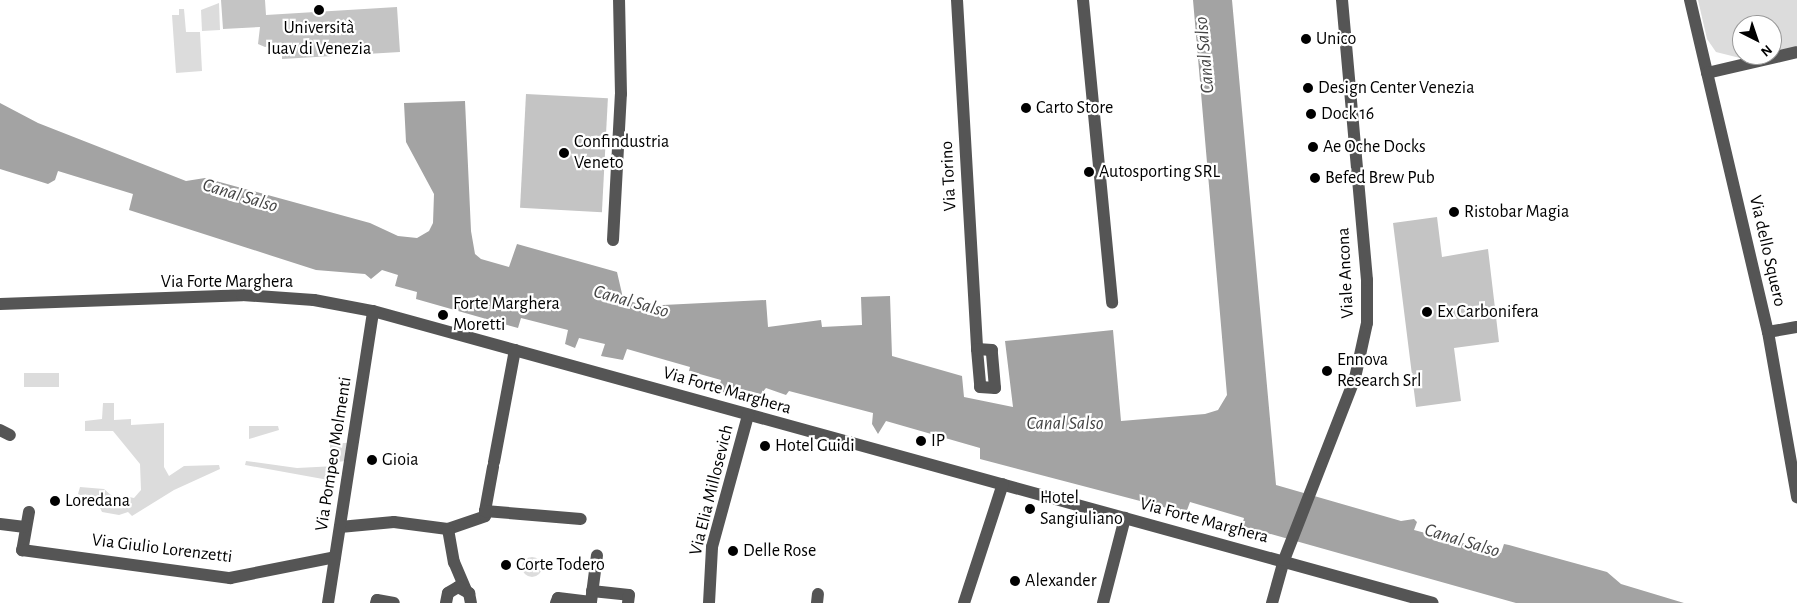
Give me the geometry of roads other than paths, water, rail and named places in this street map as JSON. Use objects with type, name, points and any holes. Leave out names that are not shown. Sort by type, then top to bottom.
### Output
[{"type":"street","points":[[613,240],[621,94],[618,0]]},
{"type":"street","name":"Via Torino","points":[[957,0],[977,349]]},
{"type":"street","points":[[1083,0],[1112,303]]},
{"type":"street","name":"Viale Ancona","points":[[1272,603],[1286,554],[1355,378],[1368,306],[1342,0]]},
{"type":"street","name":"Via dello Squero","points":[[1690,0],[1768,332],[1797,497]]},
{"type":"street","points":[[1707,73],[1797,52]]},
{"type":"street","name":"Via Forte Marghera","points":[[0,304],[242,296],[314,300],[373,311],[1125,518],[1286,554],[1433,603]]},
{"type":"street","name":"Via Pompeo Molmenti","points":[[328,603],[373,311]]},
{"type":"street","points":[[1768,332],[1797,327]]},
{"type":"street","points":[[340,527],[394,522],[448,529],[485,516],[515,350]]},
{"type":"street","name":"Via Elia Millosevich","points":[[709,603],[712,547],[748,415]]},
{"type":"street","points":[[964,603],[1002,484]]},
{"type":"street","points":[[485,511],[581,519]]},
{"type":"street","name":"Via Giulio Lorenzetti","points":[[29,512],[22,550],[230,578],[335,557]]},
{"type":"street","points":[[1103,603],[1125,518]]},
{"type":"street","points":[[0,524],[25,527]]},
{"type":"street","points":[[448,529],[454,562],[471,599]]},
{"type":"street","points":[[592,596],[597,555]]},
{"type":"street","points":[[447,598],[454,562]]},
{"type":"street","points":[[447,598],[458,587],[471,599]]},
{"type":"street","points":[[556,603],[558,598],[629,595],[628,603]]},
{"type":"street","points":[[376,603],[377,600],[394,603]]},
{"type":"water","name":"Canal Salso","points":[[1193,0],[1232,0],[1276,485],[1401,521],[1414,519],[1417,522],[1414,530],[1501,553],[1504,544],[1607,572],[1621,584],[1684,603],[1516,603],[1242,526],[1244,518],[1190,502],[1186,513],[980,459],[980,448],[886,421],[878,434],[872,424],[873,413],[789,391],[786,395],[766,388],[761,394],[737,388],[727,393],[718,391],[721,380],[689,371],[690,367],[627,349],[623,360],[601,356],[605,344],[579,338],[575,348],[565,344],[568,330],[521,318],[518,328],[416,299],[417,292],[395,286],[398,275],[382,270],[371,279],[365,274],[316,270],[129,210],[133,194],[58,171],[55,180],[48,184],[0,169],[0,103],[38,123],[186,181],[205,178],[370,223],[398,236],[417,238],[429,231],[433,223],[434,194],[406,142],[404,103],[465,101],[471,231],[475,254],[481,259],[509,267],[517,244],[617,272],[623,298],[643,306],[766,300],[768,327],[821,320],[822,327],[862,325],[861,297],[890,296],[892,356],[962,376],[964,397],[1013,407],[1005,341],[1113,330],[1121,421],[1205,414],[1218,410],[1227,395]]},
{"type":"place","name":"Università Iuav di Venezia","points":[[319,10]]},
{"type":"place","name":"Unico","points":[[1306,39]]},
{"type":"place","name":"Design Center Venezia","points":[[1308,88]]},
{"type":"place","name":"Carto Store","points":[[1026,108]]},
{"type":"place","name":"Dock 16","points":[[1311,114]]},
{"type":"place","name":"Ae Oche Docks","points":[[1313,147]]},
{"type":"place","name":"Confindustria Veneto","points":[[564,153]]},
{"type":"place","name":"Autosporting SRL","points":[[1089,172]]},
{"type":"place","name":"Befed Brew Pub","points":[[1315,178]]},
{"type":"place","name":"Ristobar Magia","points":[[1454,212]]},
{"type":"place","name":"Ex Carbonifera","points":[[1427,312]]},
{"type":"place","name":"Forte Marghera Moretti","points":[[443,315]]},
{"type":"place","name":"Ennova Research Srl","points":[[1327,371]]},
{"type":"place","name":"IP","points":[[921,441]]},
{"type":"place","name":"Hotel Guidi","points":[[765,446]]},
{"type":"place","name":"Gioia","points":[[372,460]]},
{"type":"place","name":"Loredana","points":[[55,501]]},
{"type":"place","name":"Hotel Sangiuliano","points":[[1030,509]]},
{"type":"place","name":"Delle Rose","points":[[733,551]]},
{"type":"place","name":"Corte Todero","points":[[506,565]]},
{"type":"place","name":"Alexander","points":[[1015,581]]}]
